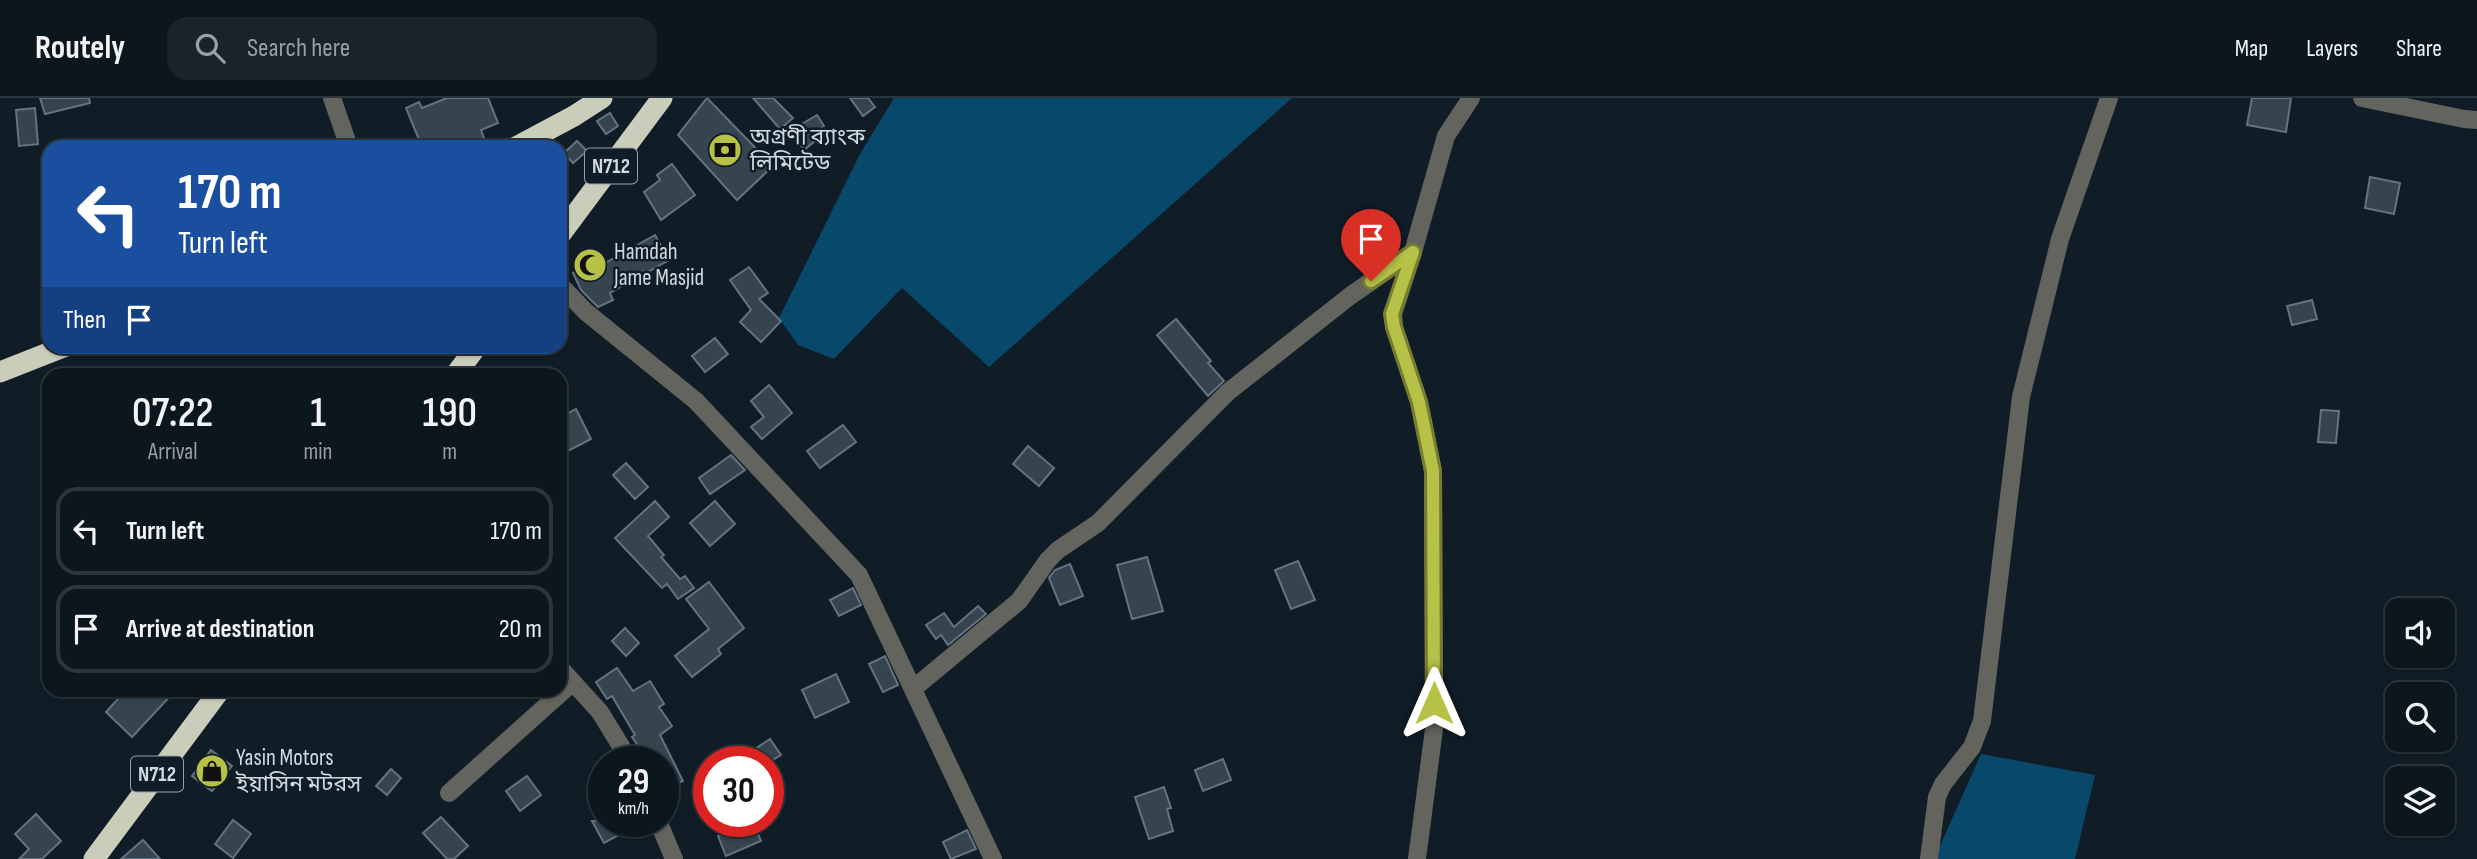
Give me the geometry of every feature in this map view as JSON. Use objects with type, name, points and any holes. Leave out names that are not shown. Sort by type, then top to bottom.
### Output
[{"type":"highway","points":[[528,140],[602,98]]},
{"type":"highway","name":"N712","points":[[567,226],[662,98]]},
{"type":"highway","points":[[0,372],[46,354]]},
{"type":"highway","name":"N712","points":[[93,859],[215,697]]},
{"type":"street","points":[[332,98],[347,140]]},
{"type":"street","points":[[1417,859],[1434,729],[1433,471],[1419,402],[1392,314],[1446,136],[1471,98]]},
{"type":"street","points":[[1928,859],[1937,797],[1943,784],[1972,747],[1982,721],[2021,397],[2060,239],[2109,98]]},
{"type":"street","points":[[2362,98],[2477,120]]},
{"type":"street","points":[[915,688],[1019,601],[1053,555],[1098,523],[1228,392],[1350,296],[1413,252]]},
{"type":"street","points":[[567,292],[586,312],[696,401],[859,575],[915,688],[993,859]]},
{"type":"street","points":[[567,676],[600,712],[622,746]]},
{"type":"street","points":[[567,687],[573,682]]},
{"type":"street","points":[[449,793],[556,697]]},
{"type":"street","points":[[665,837],[674,859]]},
{"type":"water","points":[[894,98],[1292,98],[989,367],[902,288],[834,359],[798,345],[779,318],[860,154]]},
{"type":"water","points":[[1981,754],[2095,775],[2075,859],[1938,859],[1939,848]]},
{"type":"building","points":[[40,98],[89,98],[90,103],[45,114]]},
{"type":"building","points":[[447,98],[488,98],[498,123],[481,130],[485,140],[419,140],[406,108],[419,102],[422,108]]},
{"type":"building","name":"অগ্রণী ব্যাংক লিমিটেড","points":[[707,98],[773,166],[737,200],[678,135]]},
{"type":"building","points":[[753,98],[773,98],[793,118],[780,129]]},
{"type":"building","points":[[850,98],[868,98],[875,107],[863,116]]},
{"type":"building","points":[[2252,98],[2291,98],[2286,132],[2247,125]]},
{"type":"building","points":[[35,108],[38,144],[19,146],[16,110]]},
{"type":"building","points":[[610,113],[618,126],[606,134],[597,121]]},
{"type":"building","points":[[817,115],[824,126],[810,135],[815,141],[804,150],[790,131]]},
{"type":"building","points":[[577,141],[587,151],[573,163],[567,156],[567,150]]},
{"type":"building","points":[[672,164],[695,195],[661,220],[644,192],[660,180],[657,175]]},
{"type":"building","points":[[2370,177],[2400,183],[2394,214],[2365,208]]},
{"type":"building","points":[[655,235],[669,260],[610,293],[613,300],[598,307],[581,290],[573,273],[596,262],[598,267]]},
{"type":"building","points":[[749,267],[768,293],[759,299],[781,321],[761,342],[740,322],[751,310],[730,280]]},
{"type":"building","points":[[2312,300],[2317,319],[2292,325],[2287,306]]},
{"type":"building","points":[[1176,319],[1224,381],[1208,396],[1157,335]]},
{"type":"building","points":[[715,338],[728,354],[705,372],[692,356]]},
{"type":"building","points":[[769,385],[792,413],[762,439],[751,427],[764,417],[751,401]]},
{"type":"building","points":[[576,409],[591,439],[567,451],[567,414]]},
{"type":"building","points":[[2321,410],[2339,411],[2336,443],[2318,442]]},
{"type":"building","points":[[843,425],[856,442],[820,468],[807,451]]},
{"type":"building","points":[[1028,446],[1054,468],[1039,486],[1013,464]]},
{"type":"building","points":[[731,455],[745,470],[710,494],[699,478]]},
{"type":"building","points":[[626,463],[648,487],[635,499],[613,475]]},
{"type":"building","points":[[655,501],[669,517],[648,536],[664,555],[661,557],[680,579],[685,576],[694,588],[678,599],[667,584],[662,588],[615,538]]},
{"type":"building","points":[[715,501],[735,524],[710,546],[690,523]]},
{"type":"building","points":[[1147,557],[1163,611],[1132,619],[1117,565]]},
{"type":"building","points":[[1298,561],[1315,600],[1291,609],[1275,570]]},
{"type":"building","points":[[1070,564],[1083,596],[1060,605],[1049,578],[1055,570]]},
{"type":"building","points":[[709,582],[744,628],[718,649],[721,654],[692,677],[675,656],[709,629],[686,599]]},
{"type":"building","points":[[853,588],[861,605],[839,616],[830,600]]},
{"type":"building","points":[[978,606],[986,614],[948,645],[941,635],[936,639],[926,625],[944,613],[954,627]]},
{"type":"building","points":[[625,628],[639,643],[626,656],[612,641]]},
{"type":"building","points":[[885,656],[898,685],[883,692],[869,664]]},
{"type":"building","points":[[617,668],[633,691],[650,681],[664,704],[659,707],[672,726],[660,735],[666,746],[638,746],[632,737],[635,735],[612,696],[607,699],[596,682]]},
{"type":"building","points":[[836,674],[849,702],[815,718],[802,690]]},
{"type":"building","points":[[120,697],[169,697],[132,737],[106,712]]},
{"type":"building","points":[[770,739],[775,746],[760,746]]},
{"type":"building","name":"Yasin Motors ইয়াসিন মটরস","points":[[211,750],[232,766],[212,791],[192,776]]},
{"type":"building","points":[[1223,759],[1231,780],[1203,791],[1195,770]]},
{"type":"building","points":[[391,769],[401,778],[387,795],[376,786]]},
{"type":"building","points":[[527,776],[541,795],[520,811],[506,791]]},
{"type":"building","points":[[1164,787],[1171,808],[1167,809],[1173,831],[1149,839],[1135,797]]},
{"type":"building","points":[[36,814],[61,841],[42,859],[19,859],[29,849],[15,834]]},
{"type":"building","points":[[441,817],[468,846],[454,859],[447,859],[423,833]]},
{"type":"building","points":[[233,820],[251,834],[233,858],[215,844]]},
{"type":"building","points":[[967,830],[976,849],[951,859],[943,842]]},
{"type":"building","points":[[601,837],[615,837],[604,843]]},
{"type":"building","points":[[718,837],[759,837],[761,841],[726,856]]},
{"type":"building","points":[[143,840],[160,859],[121,859]]},
{"type":"place","name":"অগ্রণী ব্যাংক লিমিটেড","points":[[725,150]]},
{"type":"place","name":"Hamdah Jame Masjid","points":[[590,265]]},
{"type":"place","name":"Yasin Motors ইয়াসিন মটরস","points":[[212,771]]},
{"type":"route","points":[[1371,281],[1413,252],[1392,314],[1419,402],[1433,471],[1434,703]]}]
